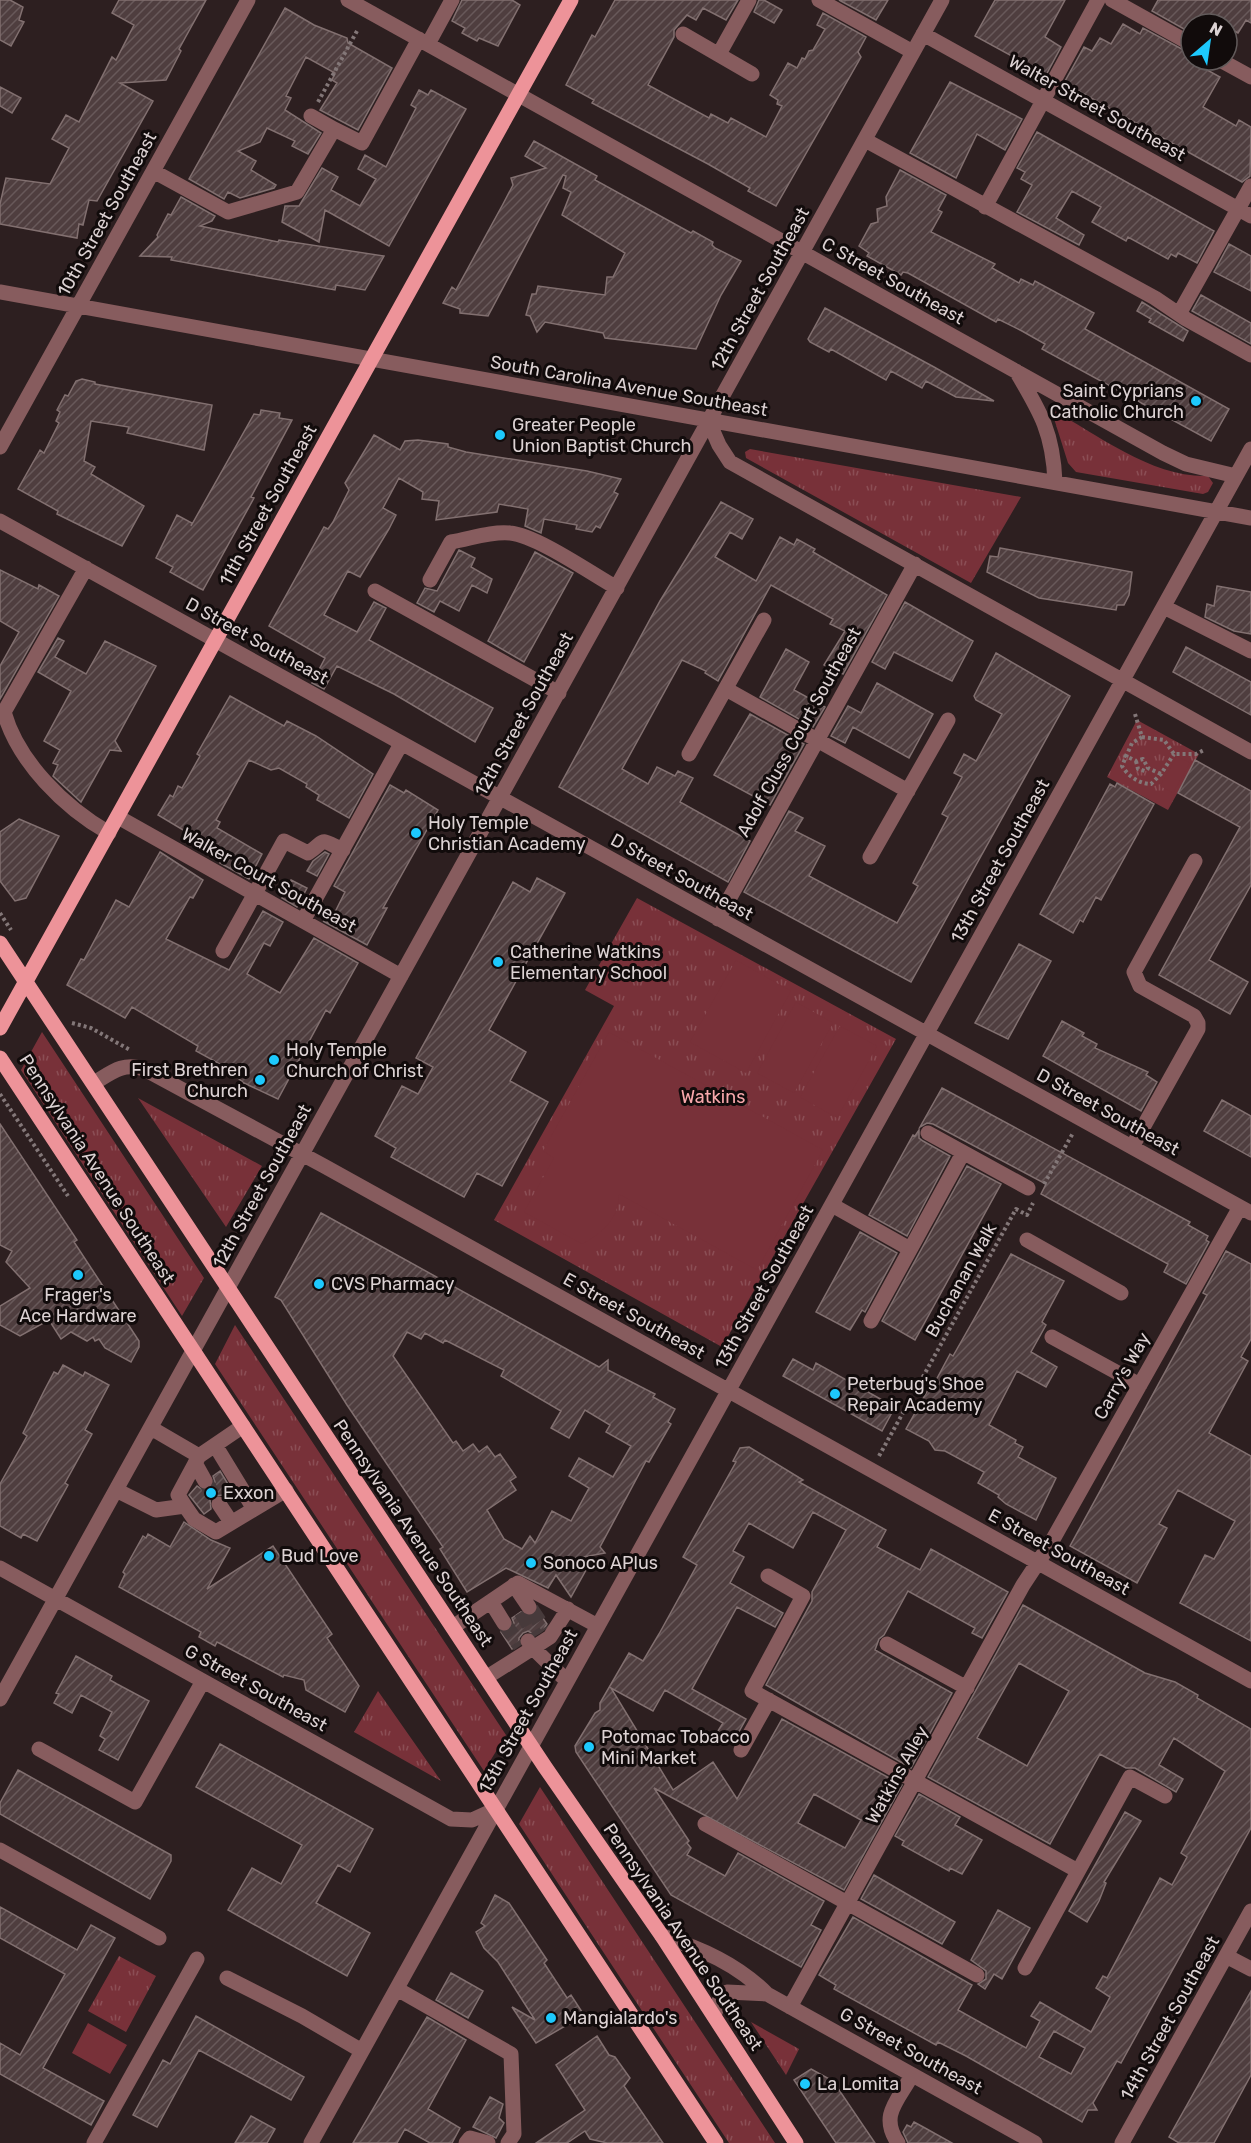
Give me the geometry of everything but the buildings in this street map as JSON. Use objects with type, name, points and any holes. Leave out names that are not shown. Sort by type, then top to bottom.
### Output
[{"type":"main road","name":"11th Street Southeast","points":[[0,1028],[571,0]]},
{"type":"main road","name":"Pennsylvania Avenue Southeast","points":[[0,943],[531,1746],[662,1936],[796,2143]]},
{"type":"main road","name":"Pennsylvania Avenue Southeast","points":[[0,1058],[716,2143]]},
{"type":"street","name":"10th Street Southeast","points":[[0,447],[248,0]]},
{"type":"street","points":[[311,116],[362,143],[452,0]]},
{"type":"street","points":[[719,54],[749,0]]},
{"type":"street","points":[[819,0],[914,52]]},
{"type":"street","name":"12th Street Southeast","points":[[0,1699],[942,0]]},
{"type":"street","points":[[986,207],[1098,0]]},
{"type":"street","points":[[1112,0],[1179,37]]},
{"type":"street","name":"C Street Southeast","points":[[357,2],[424,42],[1174,459],[1236,476]]},
{"type":"street","points":[[683,34],[752,74]]},
{"type":"street","name":"Walter Street Southeast","points":[[923,34],[1245,213]]},
{"type":"street","points":[[153,171],[228,212],[297,192],[334,129]]},
{"type":"street","points":[[865,140],[1155,298],[1179,315],[1251,355]]},
{"type":"street","points":[[1179,315],[1245,213],[1251,186]]},
{"type":"street","name":"South Carolina Avenue Southeast","points":[[0,292],[709,422],[1251,518]]},
{"type":"street","points":[[1016,371],[1048,431],[1054,454],[1055,482]]},
{"type":"street","points":[[709,422],[719,445],[730,462],[1251,752]]},
{"type":"street","name":"13th Street Southeast","points":[[311,2143],[1251,449]]},
{"type":"street","name":"D Street Southeast","points":[[0,521],[1245,1210]]},
{"type":"street","points":[[430,580],[451,542],[504,533],[529,538],[618,588]]},
{"type":"street","name":"Adolf Cluss Court Southeast","points":[[718,919],[915,564]]},
{"type":"street","points":[[86,568],[4,712],[18,746],[70,807],[109,833]]},
{"type":"street","points":[[375,591],[559,693]]},
{"type":"street","points":[[1164,607],[1251,651]]},
{"type":"street","points":[[689,754],[764,620]]},
{"type":"street","points":[[726,689],[908,790]]},
{"type":"street","points":[[870,857],[948,720]]},
{"type":"street","points":[[303,921],[402,744]]},
{"type":"street","name":"Walker Court Southeast","points":[[118,818],[401,976]]},
{"type":"street","points":[[223,951],[284,841],[308,853],[318,842],[324,841],[343,850]]},
{"type":"street","points":[[1132,1147],[1198,1029],[1194,1016],[1140,986],[1134,972],[1195,861]]},
{"type":"street","name":"E Street Southeast","points":[[94,1083],[127,1065],[154,1074],[1251,1681]]},
{"type":"street","points":[[928,1133],[1036,1190]]},
{"type":"street","points":[[870,1321],[963,1153]]},
{"type":"street","points":[[832,1205],[910,1249]]},
{"type":"street","name":"Carry's Way","points":[[1037,1562],[1245,1210]]},
{"type":"street","points":[[1027,1240],[1121,1293]]},
{"type":"street","points":[[1052,1337],[1140,1385]]},
{"type":"street","points":[[243,1426],[197,1460],[178,1495],[185,1506],[194,1519],[216,1532],[286,1490]]},
{"type":"street","points":[[151,1428],[197,1460],[205,1481]]},
{"type":"street","points":[[215,1445],[254,1509]]},
{"type":"street","points":[[116,1490],[156,1510],[185,1506]]},
{"type":"street","points":[[219,1504],[231,1522]]},
{"type":"street","name":"Watkins Alley","points":[[790,2007],[1037,1562]]},
{"type":"street","name":"G Street Southeast","points":[[0,1568],[451,1819],[472,1820],[496,1809]]},
{"type":"street","points":[[768,1576],[802,1596],[752,1691],[1078,1872]]},
{"type":"street","points":[[453,1627],[518,1583],[598,1626]]},
{"type":"street","points":[[503,1594],[516,1615],[503,1594]]},
{"type":"street","points":[[486,1677],[535,1642],[568,1609]]},
{"type":"street","points":[[535,1642],[567,1681]]},
{"type":"street","points":[[888,1644],[967,1688]]},
{"type":"street","points":[[39,1749],[135,1802],[203,1681]]},
{"type":"street","points":[[741,1750],[769,1701]]},
{"type":"street","points":[[1025,1968],[1130,1777],[1165,1796]]},
{"type":"street","points":[[705,1824],[977,1975]]},
{"type":"street","points":[[0,1850],[159,1938]]},
{"type":"street","name":"14th Street Southeast","points":[[1122,2143],[1251,1911]]},
{"type":"street","name":"G Street Southeast","points":[[662,1936],[718,1957],[748,1976],[767,1994],[912,2075],[1016,2138],[1035,2143]]},
{"type":"street","points":[[1226,1956],[1251,1970]]},
{"type":"street","points":[[94,2143],[197,1959]]},
{"type":"street","points":[[227,1978],[302,2016],[362,2051]]},
{"type":"street","points":[[397,1989],[511,2054],[514,2134],[508,2143]]},
{"type":"street","name":"G Street Southeast","points":[[714,2016],[719,2001],[727,1992],[767,1994]]},
{"type":"street","points":[[898,2143],[889,2129],[888,2120],[912,2075]]},
{"type":"street","points":[[466,2143],[470,2138],[488,2143]]},
{"type":"path","points":[[311,116],[357,31]]},
{"type":"path","points":[[1135,714],[1142,737]]},
{"type":"path","points":[[1142,737],[1164,740],[1174,754],[1161,774],[1151,784],[1144,784],[1125,772],[1122,766],[1132,743],[1142,737]]},
{"type":"path","points":[[1174,754],[1196,754],[1204,750]]},
{"type":"path","points":[[1125,755],[1136,761],[1143,759],[1148,768],[1161,774]]},
{"type":"path","points":[[1136,761],[1138,769],[1145,771],[1148,768]]},
{"type":"path","points":[[0,913],[10,928]]},
{"type":"path","points":[[70,1022],[91,1028],[149,1060],[154,1074]]},
{"type":"path","points":[[0,1094],[41,1155]]},
{"type":"path","name":"Buchanan Walk","points":[[872,1470],[1016,1209],[1027,1215],[1036,1190],[1081,1119]]},
{"type":"green space","points":[[1051,409],[1147,463],[1187,475],[1208,476],[1213,483],[1208,492],[1203,494],[1076,472],[1068,463]]},
{"type":"green space","points":[[750,449],[1021,497],[971,583],[746,458],[745,452]]},
{"type":"green space","points":[[1137,720],[1199,754],[1168,810],[1107,777]]},
{"type":"green space","points":[[1177,756],[1190,763],[1173,793],[1160,786]]},
{"type":"green space","name":"Watkins","points":[[637,898],[896,1039],[722,1347],[494,1220],[614,1006],[585,990]]},
{"type":"green space","points":[[736,960],[791,991],[746,1073],[690,1042]]},
{"type":"green space","points":[[796,1002],[833,1023],[794,1093],[757,1073]]},
{"type":"green space","points":[[840,1026],[877,1046],[837,1118],[800,1097]]},
{"type":"green space","points":[[42,1032],[204,1278],[182,1316],[21,1070]]},
{"type":"green space","points":[[609,1032],[823,1150],[757,1270],[619,1194],[616,1210],[608,1224],[597,1235],[582,1244],[524,1212],[554,1158],[543,1151]]},
{"type":"green space","points":[[138,1098],[262,1166],[226,1227]]},
{"type":"green space","points":[[235,1325],[506,1735],[484,1771],[215,1364]]},
{"type":"green space","points":[[378,1691],[441,1781],[354,1732]]},
{"type":"green space","points":[[540,1787],[775,2143],[729,2143],[519,1824]]},
{"type":"green space","points":[[119,1956],[156,1976],[126,2032],[88,2011]]},
{"type":"green space","points":[[751,2022],[799,2049],[786,2075]]},
{"type":"green space","points":[[88,2023],[127,2045],[110,2074],[72,2053]]},
{"type":"tunnel","points":[[205,1481],[219,1504]]},
{"type":"tunnel","points":[[531,1609],[545,1630]]},
{"type":"tunnel","points":[[521,1612],[536,1636]]},
{"type":"tunnel","points":[[504,1623],[520,1646]]},
{"type":"place","name":"Saint Cyprians Catholic Church","points":[[1196,401]]},
{"type":"place","name":"Greater People Union Baptist Church","points":[[500,435]]},
{"type":"place","name":"Holy Temple Christian Academy","points":[[416,833]]},
{"type":"place","name":"Catherine Watkins Elementary School","points":[[498,962]]},
{"type":"place","name":"Holy Temple Church of Christ","points":[[274,1060]]},
{"type":"place","name":"First Brethren Church","points":[[260,1080]]},
{"type":"place","name":"Frager's Ace Hardware","points":[[78,1275]]},
{"type":"place","name":"CVS Pharmacy","points":[[319,1284]]},
{"type":"place","name":"Peterbug's Shoe Repair Academy","points":[[835,1394]]},
{"type":"place","name":"Exxon","points":[[211,1493]]},
{"type":"place","name":"Bud Love","points":[[269,1556]]},
{"type":"place","name":"Sonoco APlus","points":[[531,1563]]},
{"type":"place","name":"Potomac Tobacco Mini Market","points":[[589,1747]]},
{"type":"place","name":"Mangialardo's","points":[[551,2018]]},
{"type":"place","name":"La Lomita","points":[[805,2084]]}]
